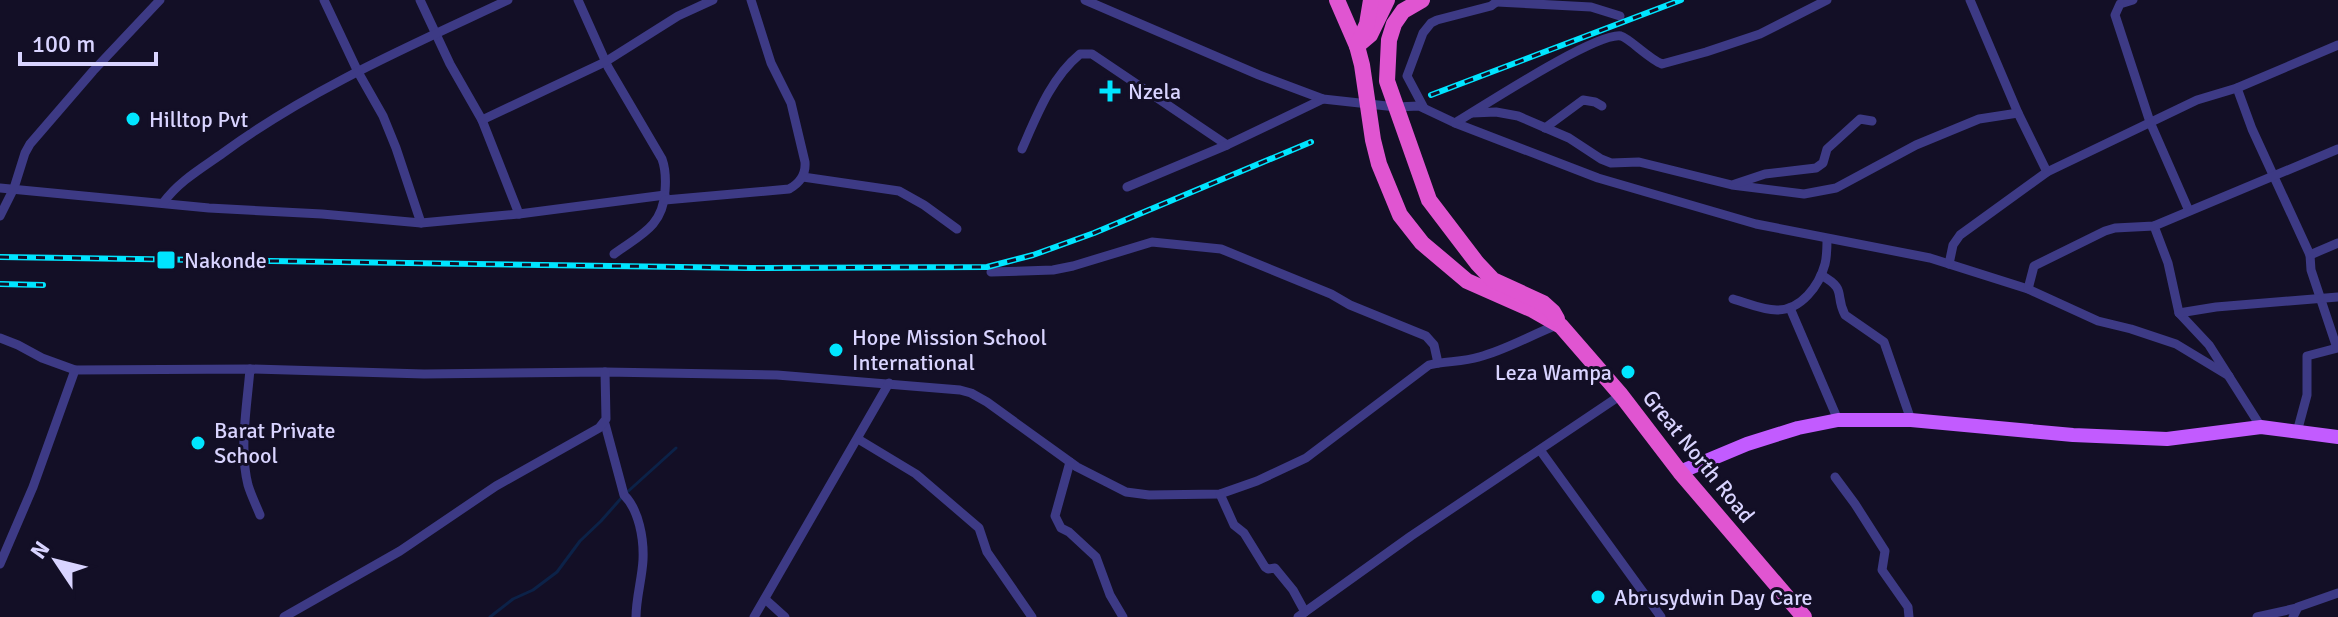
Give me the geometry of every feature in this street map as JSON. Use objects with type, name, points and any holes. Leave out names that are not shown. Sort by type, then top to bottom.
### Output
[{"type":"highway","points":[[1337,0],[1357,46],[1379,164],[1400,215],[1422,243],[1467,281],[1559,324]]},
{"type":"highway","points":[[1357,46],[1367,24],[1371,0]]},
{"type":"highway","points":[[1357,46],[1370,35],[1387,0]]},
{"type":"highway","name":"Great North Road","points":[[1422,0],[1403,11],[1394,24],[1389,40],[1387,81],[1429,200],[1487,274],[1501,285],[1543,303],[1553,312],[1559,324],[1621,395],[1680,472],[1804,617]]},
{"type":"main road","points":[[1680,472],[1747,444],[1798,428],[1838,420],[1911,420],[2073,435],[2167,439],[2261,427],[2333,439]]},
{"type":"street","points":[[0,216],[30,144],[160,0]]},
{"type":"street","points":[[324,0],[383,116],[421,223]]},
{"type":"street","points":[[420,0],[450,64],[482,120],[519,214]]},
{"type":"street","points":[[163,203],[177,186],[260,125],[358,72],[508,0]]},
{"type":"street","points":[[578,0],[605,62],[662,159],[666,172],[664,206],[657,221],[614,254]]},
{"type":"street","points":[[482,120],[605,62],[678,16],[713,0]]},
{"type":"street","points":[[0,188],[209,208],[421,223],[519,214],[583,204],[789,189],[803,177],[805,162],[791,103],[771,63],[751,0]]},
{"type":"street","points":[[1085,0],[1259,75],[1323,99],[1424,108],[1598,178],[1756,224],[1894,249],[2028,289],[2098,321],[2176,344],[2229,376]]},
{"type":"street","points":[[1576,6],[1589,0]]},
{"type":"street","points":[[1455,123],[1571,54],[1615,36],[1626,38],[1639,51],[1662,64],[1760,34],[1827,0]]},
{"type":"street","points":[[1970,0],[2047,172]]},
{"type":"street","points":[[2133,0],[2120,4],[2115,15],[2150,122],[2189,211]]},
{"type":"street","points":[[1424,108],[1407,76],[1423,33],[1437,20],[1491,6],[1498,1],[1591,7],[1620,16]]},
{"type":"street","points":[[1949,264],[1953,245],[1960,235],[2047,172],[2197,100],[2237,88],[2338,45]]},
{"type":"street","points":[[1022,149],[1043,101],[1070,62],[1080,54],[1092,54],[1227,145]]},
{"type":"street","points":[[2237,88],[2252,129],[2310,255],[2311,270],[2337,348],[2307,356],[2307,395],[2297,432]]},
{"type":"street","points":[[1127,187],[1227,145],[1323,99]]},
{"type":"street","points":[[1545,128],[1583,100],[1602,106]]},
{"type":"street","points":[[1472,113],[1506,113],[1576,142],[1611,163],[1639,162],[1732,185],[1794,194],[1836,188],[1916,145],[1960,126],[1985,117],[2018,113]]},
{"type":"street","points":[[1732,185],[1765,174],[1816,168],[1823,163],[1827,149],[1860,119],[1872,121]]},
{"type":"street","points":[[2028,289],[2033,267],[2115,228],[2154,226],[2338,149]]},
{"type":"street","points":[[803,177],[899,191],[957,229]]},
{"type":"street","points":[[2154,226],[2168,263],[2179,313],[2209,345],[2261,427]]},
{"type":"street","points":[[1733,299],[1773,310],[1790,308],[1801,302],[1826,263],[1827,239]]},
{"type":"street","points":[[991,272],[1060,269],[1152,242],[1221,249],[1426,336],[1434,345],[1438,363]]},
{"type":"street","points":[[2310,255],[2338,243]]},
{"type":"street","points":[[1821,275],[1840,289],[1845,315],[1884,342],[1911,420]]},
{"type":"street","points":[[2179,313],[2338,297]]},
{"type":"street","points":[[1790,308],[1838,420]]},
{"type":"street","points":[[0,338],[75,370],[777,375],[971,393],[1004,412],[1083,471],[1126,492],[1149,495],[1220,494],[1257,481],[1306,458],[1421,369],[1438,363],[1484,356],[1559,324]]},
{"type":"street","points":[[250,369],[245,430],[246,471],[260,515]]},
{"type":"street","points":[[0,564],[33,487],[75,370]]},
{"type":"street","points":[[605,372],[605,424],[624,495],[632,503],[638,523],[643,557],[636,617]]},
{"type":"street","points":[[754,617],[889,383]]},
{"type":"street","points":[[1220,494],[1234,525],[1244,533],[1265,567],[1275,568],[1282,575],[1302,614],[1411,536],[1621,395]]},
{"type":"street","points":[[284,617],[304,612],[484,493],[605,424]]},
{"type":"street","points":[[858,439],[916,474],[979,528],[987,552],[1032,617]]},
{"type":"street","points":[[1540,450],[1661,617]]},
{"type":"street","points":[[1070,462],[1055,516],[1061,528],[1098,559],[1110,595],[1123,617]]},
{"type":"street","points":[[1835,477],[1885,551],[1882,570],[1908,607],[1909,617]]},
{"type":"street","points":[[2257,617],[2295,612],[2338,593]]},
{"type":"street","points":[[765,599],[785,617]]},
{"type":"waterway","points":[[490,617],[557,572],[580,541],[624,495],[676,448]]},
{"type":"railway","points":[[1431,95],[1681,0]]},
{"type":"railway","points":[[0,257],[750,268],[987,267],[1033,255],[1094,233],[1311,142]]},
{"type":"railway","points":[[0,284],[43,285]]},
{"type":"place","name":"Nzela","points":[[1110,91]]},
{"type":"place","name":"Hilltop Pvt","points":[[133,119]]},
{"type":"place","name":"Nakonde","points":[[166,260]]},
{"type":"place","name":"Hope Mission School International","points":[[836,350]]},
{"type":"place","name":"Leza Wampa","points":[[1628,372]]},
{"type":"place","name":"Barat Private School","points":[[198,443]]},
{"type":"place","name":"Abrusydwin Day Care","points":[[1598,597]]}]
